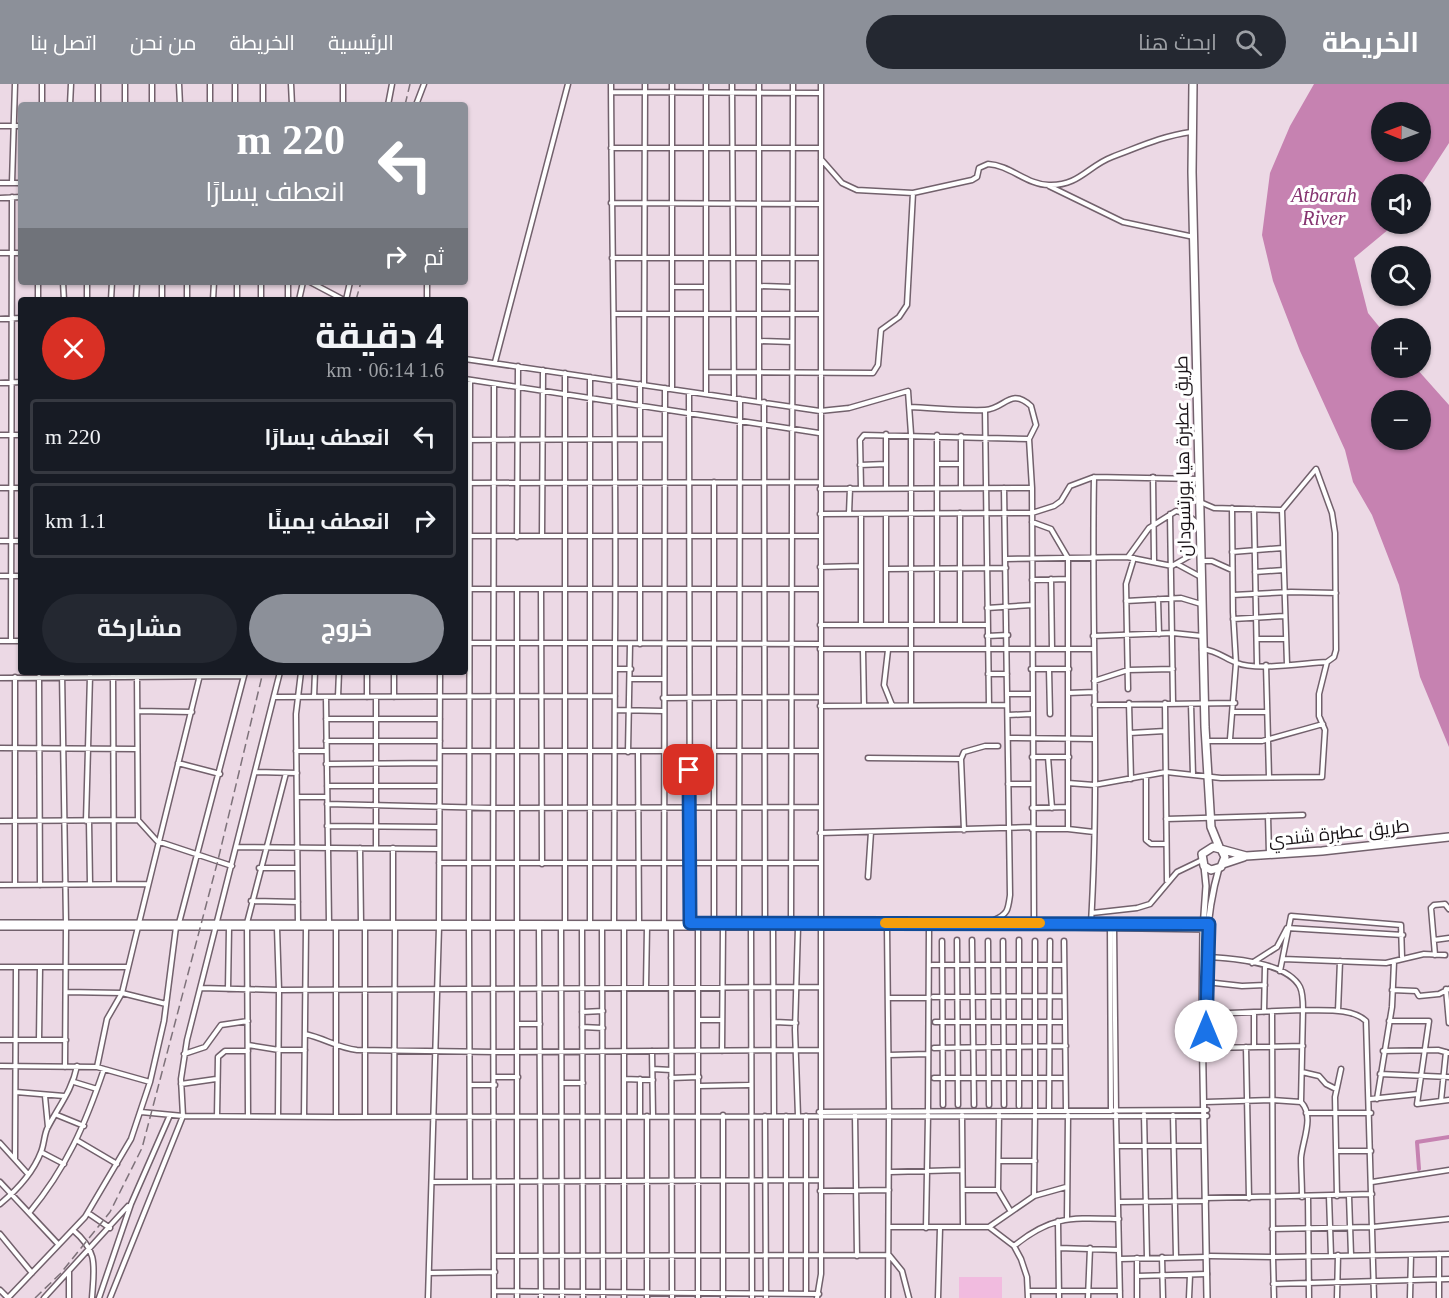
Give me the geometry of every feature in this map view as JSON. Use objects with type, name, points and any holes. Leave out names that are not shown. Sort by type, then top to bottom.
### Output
[{"type":"highway","name":"طريق عطبرة هيا بورتسودان","points":[[1193,84],[1202,649],[1211,823]]},
{"type":"highway","points":[[1211,823],[1203,863],[1211,870],[1246,856]]},
{"type":"highway","points":[[1211,823],[1221,850],[1221,866]]},
{"type":"highway","name":"طريق عطبرة شندي","points":[[1246,856],[1447,835]]},
{"type":"highway","points":[[1206,849],[1246,856]]},
{"type":"main road","points":[[1203,863],[1206,886],[1205,1113],[1209,1298]]},
{"type":"main road","points":[[1207,1199],[1204,1146],[1205,927],[1212,893],[1221,866]]},
{"type":"main road","points":[[671,925],[791,922],[820,925],[929,927],[1091,923],[1205,927]]},
{"type":"main road","points":[[517,925],[539,927],[590,923],[639,923],[698,927],[994,925],[1205,927]]},
{"type":"main road","points":[[0,925],[329,924],[363,926]]},
{"type":"main road","points":[[215,926],[336,928],[394,925],[582,927],[664,925]]},
{"type":"main road","points":[[1208,1256],[1209,1298]]},
{"type":"street","points":[[12,183],[15,84]]},
{"type":"street","points":[[42,84],[42,102]]},
{"type":"street","points":[[70,84],[70,102]]},
{"type":"street","points":[[98,84],[98,102]]},
{"type":"street","points":[[125,84],[125,102]]},
{"type":"street","points":[[152,84],[152,102]]},
{"type":"street","points":[[179,84],[180,102]]},
{"type":"street","points":[[210,84],[210,102]]},
{"type":"street","points":[[234,84],[235,102]]},
{"type":"street","points":[[263,84],[263,102]]},
{"type":"street","points":[[291,84],[291,102]]},
{"type":"street","points":[[343,84],[343,102]]},
{"type":"street","points":[[388,102],[392,84]]},
{"type":"street","points":[[417,102],[424,84]]},
{"type":"street","points":[[495,362],[568,84]]},
{"type":"street","points":[[612,84],[611,203],[616,381],[614,923]]},
{"type":"street","points":[[640,644],[640,405],[644,315],[645,84]]},
{"type":"street","points":[[672,84],[672,389]]},
{"type":"street","points":[[706,84],[706,394]]},
{"type":"street","points":[[732,84],[734,396]]},
{"type":"street","points":[[759,84],[759,372],[765,423],[765,922]]},
{"type":"street","points":[[791,922],[793,84]]},
{"type":"street","points":[[494,1291],[583,1292],[603,1295],[647,1292],[723,1292],[752,1295],[806,1293],[818,1296],[821,1256],[819,433],[821,84]]},
{"type":"street","points":[[612,92],[821,93]]},
{"type":"street","points":[[0,126],[15,126]]},
{"type":"street","points":[[1049,186],[1074,181],[1111,157],[1126,153],[1149,141],[1192,132]]},
{"type":"street","points":[[611,148],[821,147]]},
{"type":"street","points":[[821,158],[837,178],[851,188],[913,193],[972,180],[977,177],[979,168],[988,164],[1049,186],[1124,222],[1194,237]]},
{"type":"street","points":[[0,183],[18,183]]},
{"type":"street","points":[[706,372],[820,372],[865,375],[873,373],[878,365],[881,330],[899,317],[907,305],[913,193]]},
{"type":"street","points":[[11,641],[12,197]]},
{"type":"street","points":[[0,198],[18,197]]},
{"type":"street","points":[[611,203],[820,204]]},
{"type":"street","points":[[0,253],[18,253]]},
{"type":"street","points":[[612,258],[820,258]]},
{"type":"street","points":[[316,285],[339,297]]},
{"type":"street","points":[[759,286],[792,287]]},
{"type":"street","points":[[672,287],[705,287]]},
{"type":"street","points":[[614,314],[705,316],[820,314]]},
{"type":"street","points":[[0,319],[18,318]]},
{"type":"street","points":[[759,341],[792,342]]},
{"type":"street","points":[[468,359],[689,392],[734,396],[740,399],[820,411],[859,406],[906,390],[910,394],[912,487],[911,705]]},
{"type":"street","points":[[517,537],[518,366]]},
{"type":"street","points":[[542,536],[543,370]]},
{"type":"street","points":[[562,1298],[561,987],[566,808],[565,373]]},
{"type":"street","points":[[590,377],[590,923]]},
{"type":"street","points":[[468,379],[740,419],[819,433]]},
{"type":"street","points":[[0,383],[18,382]]},
{"type":"street","points":[[494,384],[492,440],[494,483],[494,1298]]},
{"type":"street","points":[[664,925],[665,388]]},
{"type":"street","points":[[689,392],[690,923]]},
{"type":"street","points":[[910,407],[985,410],[1010,398],[1024,399],[1031,406],[1036,425],[1029,439],[1032,488],[1031,714],[1034,923]]},
{"type":"street","points":[[739,923],[740,399]]},
{"type":"street","points":[[985,410],[989,705]]},
{"type":"street","points":[[886,434],[886,488]]},
{"type":"street","points":[[861,488],[862,436],[911,434],[1029,439]]},
{"type":"street","points":[[0,435],[18,435]]},
{"type":"street","points":[[937,435],[938,624]]},
{"type":"street","points":[[961,436],[961,487]]},
{"type":"street","points":[[468,440],[665,439]]},
{"type":"street","points":[[860,465],[886,464]]},
{"type":"street","points":[[937,464],[961,465]]},
{"type":"street","points":[[1202,649],[1222,654],[1236,663],[1257,666],[1327,662],[1334,657],[1336,650],[1335,533],[1332,513],[1316,469],[1282,510],[1287,664]]},
{"type":"street","points":[[820,514],[1032,513],[1054,506],[1061,501],[1070,486],[1094,477],[1198,479]]},
{"type":"street","points":[[1091,923],[1095,739],[1092,649],[1094,477]]},
{"type":"street","points":[[1153,477],[1154,561]]},
{"type":"street","points":[[714,482],[714,923]]},
{"type":"street","points":[[468,483],[820,482]]},
{"type":"street","points":[[0,488],[18,488]]},
{"type":"street","points":[[849,514],[850,488]]},
{"type":"street","points":[[994,925],[995,919],[1004,917],[1008,912],[1008,608],[1004,488]]},
{"type":"street","points":[[820,489],[1032,488]]},
{"type":"street","points":[[1199,502],[1214,508],[1282,510]]},
{"type":"street","points":[[1230,739],[1235,702],[1236,663],[1233,619],[1232,508]]},
{"type":"street","points":[[1254,509],[1257,666]]},
{"type":"street","points":[[1127,557],[1154,525],[1170,514],[1182,511],[1200,525]]},
{"type":"street","points":[[960,513],[960,625]]},
{"type":"street","points":[[861,514],[861,624]]},
{"type":"street","points":[[886,514],[886,624]]},
{"type":"street","points":[[1170,514],[1175,565],[1172,598],[1173,703]]},
{"type":"street","points":[[1032,522],[1051,529],[1068,558],[1068,829]]},
{"type":"street","points":[[468,536],[819,536]]},
{"type":"street","points":[[0,541],[18,541]]},
{"type":"street","points":[[1232,552],[1283,548]]},
{"type":"street","points":[[1175,565],[1200,550]]},
{"type":"street","points":[[1006,559],[1127,557],[1175,565],[1201,577]]},
{"type":"street","points":[[1128,689],[1126,582],[1134,558]]},
{"type":"street","points":[[1200,561],[1212,561],[1232,570]]},
{"type":"street","points":[[820,567],[861,566]]},
{"type":"street","points":[[886,569],[1006,568]]},
{"type":"street","points":[[1255,572],[1284,570]]},
{"type":"street","points":[[0,576],[18,576]]},
{"type":"street","points":[[1051,579],[1052,649]]},
{"type":"street","points":[[1032,580],[1068,579]]},
{"type":"street","points":[[542,589],[542,864]]},
{"type":"street","points":[[468,590],[820,589]]},
{"type":"street","points":[[517,590],[517,1298]]},
{"type":"street","points":[[1233,595],[1336,593]]},
{"type":"street","points":[[1126,601],[1184,598],[1194,604],[1201,604]]},
{"type":"street","points":[[1158,599],[1159,634]]},
{"type":"street","points":[[987,608],[1032,605]]},
{"type":"street","points":[[1233,619],[1284,616]]},
{"type":"street","points":[[820,625],[987,625]]},
{"type":"street","points":[[1093,636],[1173,633],[1202,636]]},
{"type":"street","points":[[987,636],[1008,635]]},
{"type":"street","points":[[1257,639],[1286,639]]},
{"type":"street","points":[[0,641],[18,640]]},
{"type":"street","points":[[468,643],[739,643],[791,644],[863,650],[1092,649]]},
{"type":"street","points":[[628,752],[630,644]]},
{"type":"street","points":[[863,650],[864,706]]},
{"type":"street","points":[[888,650],[884,674],[892,705]]},
{"type":"street","points":[[1068,783],[1094,784],[1166,772],[1208,776],[1322,777],[1325,752],[1323,724],[1319,716],[1319,693],[1327,662]]},
{"type":"street","points":[[1266,665],[1266,741],[1269,777]]},
{"type":"street","points":[[615,669],[631,669]]},
{"type":"street","points":[[1031,669],[1069,669]]},
{"type":"street","points":[[1049,669],[1050,714]]},
{"type":"street","points":[[1094,681],[1128,670],[1173,669]]},
{"type":"street","points":[[468,670],[470,1181]]},
{"type":"street","points":[[988,674],[1007,674]]},
{"type":"street","points":[[0,678],[51,675]]},
{"type":"street","points":[[63,675],[65,1067]]},
{"type":"street","points":[[76,675],[124,675]]},
{"type":"street","points":[[135,675],[138,711],[138,820],[157,841],[199,853],[232,866]]},
{"type":"street","points":[[97,1067],[106,1019],[122,993],[157,841],[200,675]]},
{"type":"street","points":[[0,1290],[8,1298],[88,1213],[131,1139],[150,1082],[166,1004],[178,925],[220,774],[244,675]]},
{"type":"street","points":[[110,1298],[183,1116],[181,1084],[184,1054],[279,675]]},
{"type":"street","points":[[298,924],[296,697],[300,675]]},
{"type":"street","points":[[314,697],[315,675]]},
{"type":"street","points":[[338,697],[339,675]]},
{"type":"street","points":[[367,675],[367,697]]},
{"type":"street","points":[[394,675],[394,697]]},
{"type":"street","points":[[428,1298],[439,925],[440,675]]},
{"type":"street","points":[[39,676],[40,885]]},
{"type":"street","points":[[90,676],[88,820],[90,885]]},
{"type":"street","points":[[113,676],[114,884]]},
{"type":"street","points":[[15,677],[15,885]]},
{"type":"street","points":[[631,679],[663,679]]},
{"type":"street","points":[[1068,693],[1095,692]]},
{"type":"street","points":[[1007,694],[1031,694]]},
{"type":"street","points":[[274,697],[615,696]]},
{"type":"street","points":[[326,697],[329,924]]},
{"type":"street","points":[[376,697],[376,848]]},
{"type":"street","points":[[663,698],[820,697]]},
{"type":"street","points":[[1094,705],[1235,702]]},
{"type":"street","points":[[1129,703],[1131,778]]},
{"type":"street","points":[[1165,703],[1167,881]]},
{"type":"street","points":[[1191,704],[1193,775]]},
{"type":"street","points":[[820,706],[1007,705]]},
{"type":"street","points":[[615,710],[663,711]]},
{"type":"street","points":[[138,711],[192,712]]},
{"type":"street","points":[[1234,712],[1266,712]]},
{"type":"street","points":[[1008,715],[1031,714]]},
{"type":"street","points":[[326,719],[440,719]]},
{"type":"street","points":[[1192,749],[1230,739],[1266,741],[1323,724]]},
{"type":"street","points":[[1130,733],[1166,731]]},
{"type":"street","points":[[1008,738],[1095,739]]},
{"type":"street","points":[[326,741],[440,741]]},
{"type":"street","points":[[964,830],[961,759],[964,752],[970,749],[998,746]]},
{"type":"street","points":[[0,748],[138,749]]},
{"type":"street","points":[[296,751],[326,751]]},
{"type":"street","points":[[440,751],[820,751]]},
{"type":"street","points":[[638,752],[639,923]]},
{"type":"street","points":[[1032,757],[1069,757]]},
{"type":"street","points":[[1048,757],[1052,808]]},
{"type":"street","points":[[868,758],[961,759]]},
{"type":"street","points":[[326,764],[439,763]]},
{"type":"street","points":[[178,764],[220,774]]},
{"type":"street","points":[[256,772],[297,773]]},
{"type":"street","points":[[248,1115],[246,926],[264,848],[286,773]]},
{"type":"street","points":[[1146,776],[1146,840],[1151,844],[1166,844]]},
{"type":"street","points":[[1008,784],[1032,784]]},
{"type":"street","points":[[327,786],[439,786]]},
{"type":"street","points":[[297,797],[327,797]]},
{"type":"street","points":[[327,804],[493,808],[820,807]]},
{"type":"street","points":[[1032,808],[1068,807]]},
{"type":"street","points":[[1166,819],[1211,823],[1268,816],[1304,815]]},
{"type":"street","points":[[1268,816],[1269,855]]},
{"type":"street","points":[[0,821],[138,820]]},
{"type":"street","points":[[327,826],[439,827]]},
{"type":"street","points":[[820,832],[1032,828],[1094,832]]},
{"type":"street","points":[[868,877],[871,832]]},
{"type":"street","points":[[237,847],[439,849]]},
{"type":"street","points":[[360,848],[365,988],[365,1116]]},
{"type":"street","points":[[393,848],[394,1116]]},
{"type":"street","points":[[439,863],[820,863]]},
{"type":"street","points":[[1092,912],[1145,906],[1155,900],[1167,881],[1177,872],[1203,863]]},
{"type":"street","points":[[259,868],[298,868]]},
{"type":"street","points":[[0,885],[148,884]]},
{"type":"street","points":[[251,902],[298,902]]},
{"type":"street","points":[[1434,955],[1432,906],[1448,904],[1449,909]]},
{"type":"street","points":[[1280,971],[1291,916],[1401,925],[1402,957]]},
{"type":"street","points":[[671,925],[672,1298]]},
{"type":"street","points":[[539,927],[541,1298]]},
{"type":"street","points":[[582,927],[583,1298]]},
{"type":"street","points":[[602,927],[603,1295]]},
{"type":"street","points":[[624,927],[622,987],[624,1295]]},
{"type":"street","points":[[646,987],[647,927]]},
{"type":"street","points":[[698,927],[698,1298]]},
{"type":"street","points":[[722,1051],[723,927]]},
{"type":"street","points":[[751,927],[752,1295]]},
{"type":"street","points":[[773,927],[774,1116]]},
{"type":"street","points":[[798,927],[796,1023],[798,1116]]},
{"type":"street","points":[[887,927],[890,1172],[888,1298]]},
{"type":"street","points":[[926,1228],[931,997],[929,927]]},
{"type":"street","points":[[1112,927],[1114,1112],[1117,1146],[1120,1298]]},
{"type":"street","points":[[228,989],[229,928]]},
{"type":"street","points":[[277,928],[278,1116]]},
{"type":"street","points":[[304,1116],[306,928]]},
{"type":"street","points":[[336,928],[336,1117]]},
{"type":"street","points":[[1252,963],[1277,947],[1287,928],[1403,935]]},
{"type":"street","points":[[1434,940],[1449,938]]},
{"type":"street","points":[[957,940],[958,1105]]},
{"type":"street","points":[[972,940],[974,1105]]},
{"type":"street","points":[[1018,940],[1019,1106]]},
{"type":"street","points":[[942,941],[943,1105]]},
{"type":"street","points":[[988,941],[989,1105]]},
{"type":"street","points":[[1003,941],[1004,1105]]},
{"type":"street","points":[[1034,1196],[1035,941]]},
{"type":"street","points":[[1049,1111],[1050,941]]},
{"type":"street","points":[[1064,941],[1066,1218]]},
{"type":"street","points":[[1283,959],[1394,962],[1402,957],[1445,955]]},
{"type":"street","points":[[1206,957],[1265,966],[1290,975],[1298,984],[1303,1010],[1301,1102],[1306,1113],[1306,1142],[1301,1162],[1308,1229],[1309,1298]]},
{"type":"street","points":[[1338,1011],[1340,961]]},
{"type":"street","points":[[1377,1099],[1389,1021],[1394,962]]},
{"type":"street","points":[[932,965],[1064,965]]},
{"type":"street","points":[[1264,1012],[1265,966]]},
{"type":"street","points":[[0,967],[128,967]]},
{"type":"street","points":[[15,1159],[16,967]]},
{"type":"street","points":[[39,1040],[40,967]]},
{"type":"street","points":[[1206,982],[1265,986]]},
{"type":"street","points":[[201,988],[279,990],[304,988],[821,987]]},
{"type":"street","points":[[1392,990],[1416,991],[1419,996],[1428,996],[1439,994],[1447,989],[1449,1023]]},
{"type":"street","points":[[66,992],[122,993],[166,1004]]},
{"type":"street","points":[[888,998],[1064,996]]},
{"type":"street","points":[[582,1012],[603,1011]]},
{"type":"street","points":[[1206,1014],[1338,1011],[1361,1017],[1366,1021],[1371,1113],[1374,1298]]},
{"type":"street","points":[[1254,1012],[1254,1047]]},
{"type":"street","points":[[1272,1012],[1271,1197],[1274,1298]]},
{"type":"street","points":[[699,1020],[722,1020]]},
{"type":"street","points":[[184,1054],[205,1047],[221,1025],[248,1021]]},
{"type":"street","points":[[1389,1021],[1430,1021],[1418,1105],[1449,1100]]},
{"type":"street","points":[[775,1022],[796,1023]]},
{"type":"street","points":[[935,1022],[1065,1022]]},
{"type":"street","points":[[518,1024],[540,1024]]},
{"type":"street","points":[[582,1027],[603,1028]]},
{"type":"street","points":[[305,1034],[328,1040],[336,1046],[365,1050],[624,1052],[821,1050]]},
{"type":"street","points":[[0,1040],[66,1040]]},
{"type":"street","points":[[248,1045],[279,1050],[305,1050]]},
{"type":"street","points":[[934,1048],[1066,1046]]},
{"type":"street","points":[[1206,1048],[1303,1046]]},
{"type":"street","points":[[1246,1047],[1249,1198]]},
{"type":"street","points":[[217,1116],[218,1059],[221,1053],[227,1050],[248,1051]]},
{"type":"street","points":[[652,1051],[653,1116]]},
{"type":"street","points":[[1383,1051],[1448,1053],[1441,1101]]},
{"type":"street","points":[[889,1054],[928,1054]]},
{"type":"street","points":[[0,1066],[97,1067],[150,1082]]},
{"type":"street","points":[[0,1204],[12,1194],[28,1174],[41,1152],[48,1128],[57,1116],[64,1096],[74,1082],[77,1066]]},
{"type":"street","points":[[29,1213],[49,1190],[78,1141],[104,1069]]},
{"type":"street","points":[[653,1069],[671,1071]]},
{"type":"street","points":[[1336,1196],[1335,1113],[1336,1089],[1341,1080],[1341,1069]]},
{"type":"street","points":[[1302,1072],[1319,1076],[1326,1084],[1336,1089]]},
{"type":"street","points":[[1380,1074],[1449,1077]]},
{"type":"street","points":[[495,1077],[518,1077]]},
{"type":"street","points":[[671,1078],[699,1077]]},
{"type":"street","points":[[934,1078],[1065,1078]]},
{"type":"street","points":[[181,1084],[216,1079]]},
{"type":"street","points":[[624,1079],[653,1080]]},
{"type":"street","points":[[640,1079],[640,1116]]},
{"type":"street","points":[[74,1082],[97,1089]]},
{"type":"street","points":[[562,1083],[583,1083]]},
{"type":"street","points":[[470,1085],[495,1085]]},
{"type":"street","points":[[699,1086],[750,1085]]},
{"type":"street","points":[[16,1092],[64,1096]]},
{"type":"street","points":[[1370,1099],[1418,1094]]},
{"type":"street","points":[[45,1096],[48,1128]]},
{"type":"street","points":[[1206,1102],[1272,1100],[1301,1102]]},
{"type":"street","points":[[928,1113],[999,1114],[1049,1111],[1067,1113]]},
{"type":"street","points":[[141,1112],[183,1116],[336,1117],[1205,1113]]},
{"type":"street","points":[[820,1114],[889,1113]]},
{"type":"street","points":[[1144,1113],[1173,1115],[1205,1113]]},
{"type":"street","points":[[1144,1113],[1147,1258]]},
{"type":"street","points":[[1306,1113],[1371,1113]]},
{"type":"street","points":[[962,1114],[963,1227]]},
{"type":"street","points":[[999,1114],[998,1190],[1011,1212]]},
{"type":"street","points":[[99,1298],[131,1204],[170,1115]]},
{"type":"street","points":[[723,1115],[723,1298]]},
{"type":"street","points":[[855,1115],[857,1256]]},
{"type":"street","points":[[1173,1115],[1176,1257]]},
{"type":"street","points":[[57,1116],[84,1126]]},
{"type":"street","points":[[647,1116],[647,1298]]},
{"type":"street","points":[[765,1116],[766,1295]]},
{"type":"street","points":[[786,1116],[786,1293]]},
{"type":"street","points":[[806,1116],[806,1293]]},
{"type":"street","points":[[78,1141],[117,1164]]},
{"type":"street","points":[[0,1143],[28,1174]]},
{"type":"street","points":[[1117,1146],[1204,1146]]},
{"type":"street","points":[[1336,1151],[1371,1151]]},
{"type":"street","points":[[41,1152],[64,1164]]},
{"type":"street","points":[[999,1161],[1035,1161]]},
{"type":"street","points":[[890,1172],[962,1170]]},
{"type":"street","points":[[1372,1182],[1449,1170]]},
{"type":"street","points":[[431,1182],[821,1180]]},
{"type":"street","points":[[0,1182],[58,1244]]},
{"type":"street","points":[[889,1227],[989,1227],[1034,1196],[1066,1186]]},
{"type":"street","points":[[820,1191],[889,1190]]},
{"type":"street","points":[[963,1190],[998,1190]]},
{"type":"street","points":[[1118,1202],[1372,1194]]},
{"type":"street","points":[[1329,1196],[1331,1256]]},
{"type":"street","points":[[1349,1196],[1351,1255]]},
{"type":"street","points":[[44,1298],[91,1250],[131,1204]]},
{"type":"street","points":[[88,1213],[110,1228]]},
{"type":"street","points":[[1014,1246],[1029,1234],[1058,1220],[1066,1218],[1119,1219]]},
{"type":"street","points":[[1272,1229],[1373,1227],[1449,1219]]},
{"type":"street","points":[[1058,1220],[1059,1298]]},
{"type":"street","points":[[989,1227],[1014,1246],[1024,1267],[1028,1298]]},
{"type":"street","points":[[938,1298],[940,1228]]},
{"type":"street","points":[[73,1230],[87,1242],[91,1250],[92,1298]]},
{"type":"street","points":[[0,1234],[32,1273]]},
{"type":"street","points":[[1059,1248],[1119,1250]]},
{"type":"street","points":[[1089,1298],[1090,1248]]},
{"type":"street","points":[[1439,1254],[1439,1298]]},
{"type":"street","points":[[1120,1259],[1449,1254]]},
{"type":"street","points":[[495,1256],[889,1255]]},
{"type":"street","points":[[889,1255],[902,1271],[909,1298]]},
{"type":"street","points":[[1337,1298],[1338,1255]]},
{"type":"street","points":[[1410,1255],[1410,1298]]},
{"type":"street","points":[[1162,1257],[1163,1298]]},
{"type":"street","points":[[1137,1258],[1137,1298]]},
{"type":"street","points":[[69,1271],[69,1298]]},
{"type":"street","points":[[429,1273],[495,1272]]},
{"type":"street","points":[[1137,1276],[1207,1274]]},
{"type":"street","points":[[1189,1298],[1190,1275]]},
{"type":"street","points":[[1274,1284],[1449,1279]]},
{"type":"street","points":[[1028,1291],[1120,1291]]},
{"type":"shaded area","points":[[959,1277],[1002,1277],[1002,1298],[959,1298]]},
{"type":"water","name":"Atbarah River","points":[[1314,84],[1449,84],[1449,143],[1429,174],[1371,174],[1371,234],[1383,234],[1354,258],[1368,313],[1372,318],[1371,378],[1425,378],[1449,405],[1449,747],[1420,677],[1399,585],[1372,515],[1353,482],[1345,450],[1300,351],[1273,281],[1262,235],[1270,173],[1290,126]]},
{"type":"waterway","points":[[1419,1169],[1417,1142],[1449,1137]]},
{"type":"railway","points":[[406,102],[410,84]]},
{"type":"railway","points":[[357,297],[360,285]]},
{"type":"railway","points":[[35,1298],[60,1274],[110,1212],[142,1148],[218,860],[262,675]]},
{"type":"slow traffic","points":[[885,923],[1040,923]]},
{"type":"route","points":[[689,770],[690,923],[1209,924],[1206,957],[1206,1031]]}]
